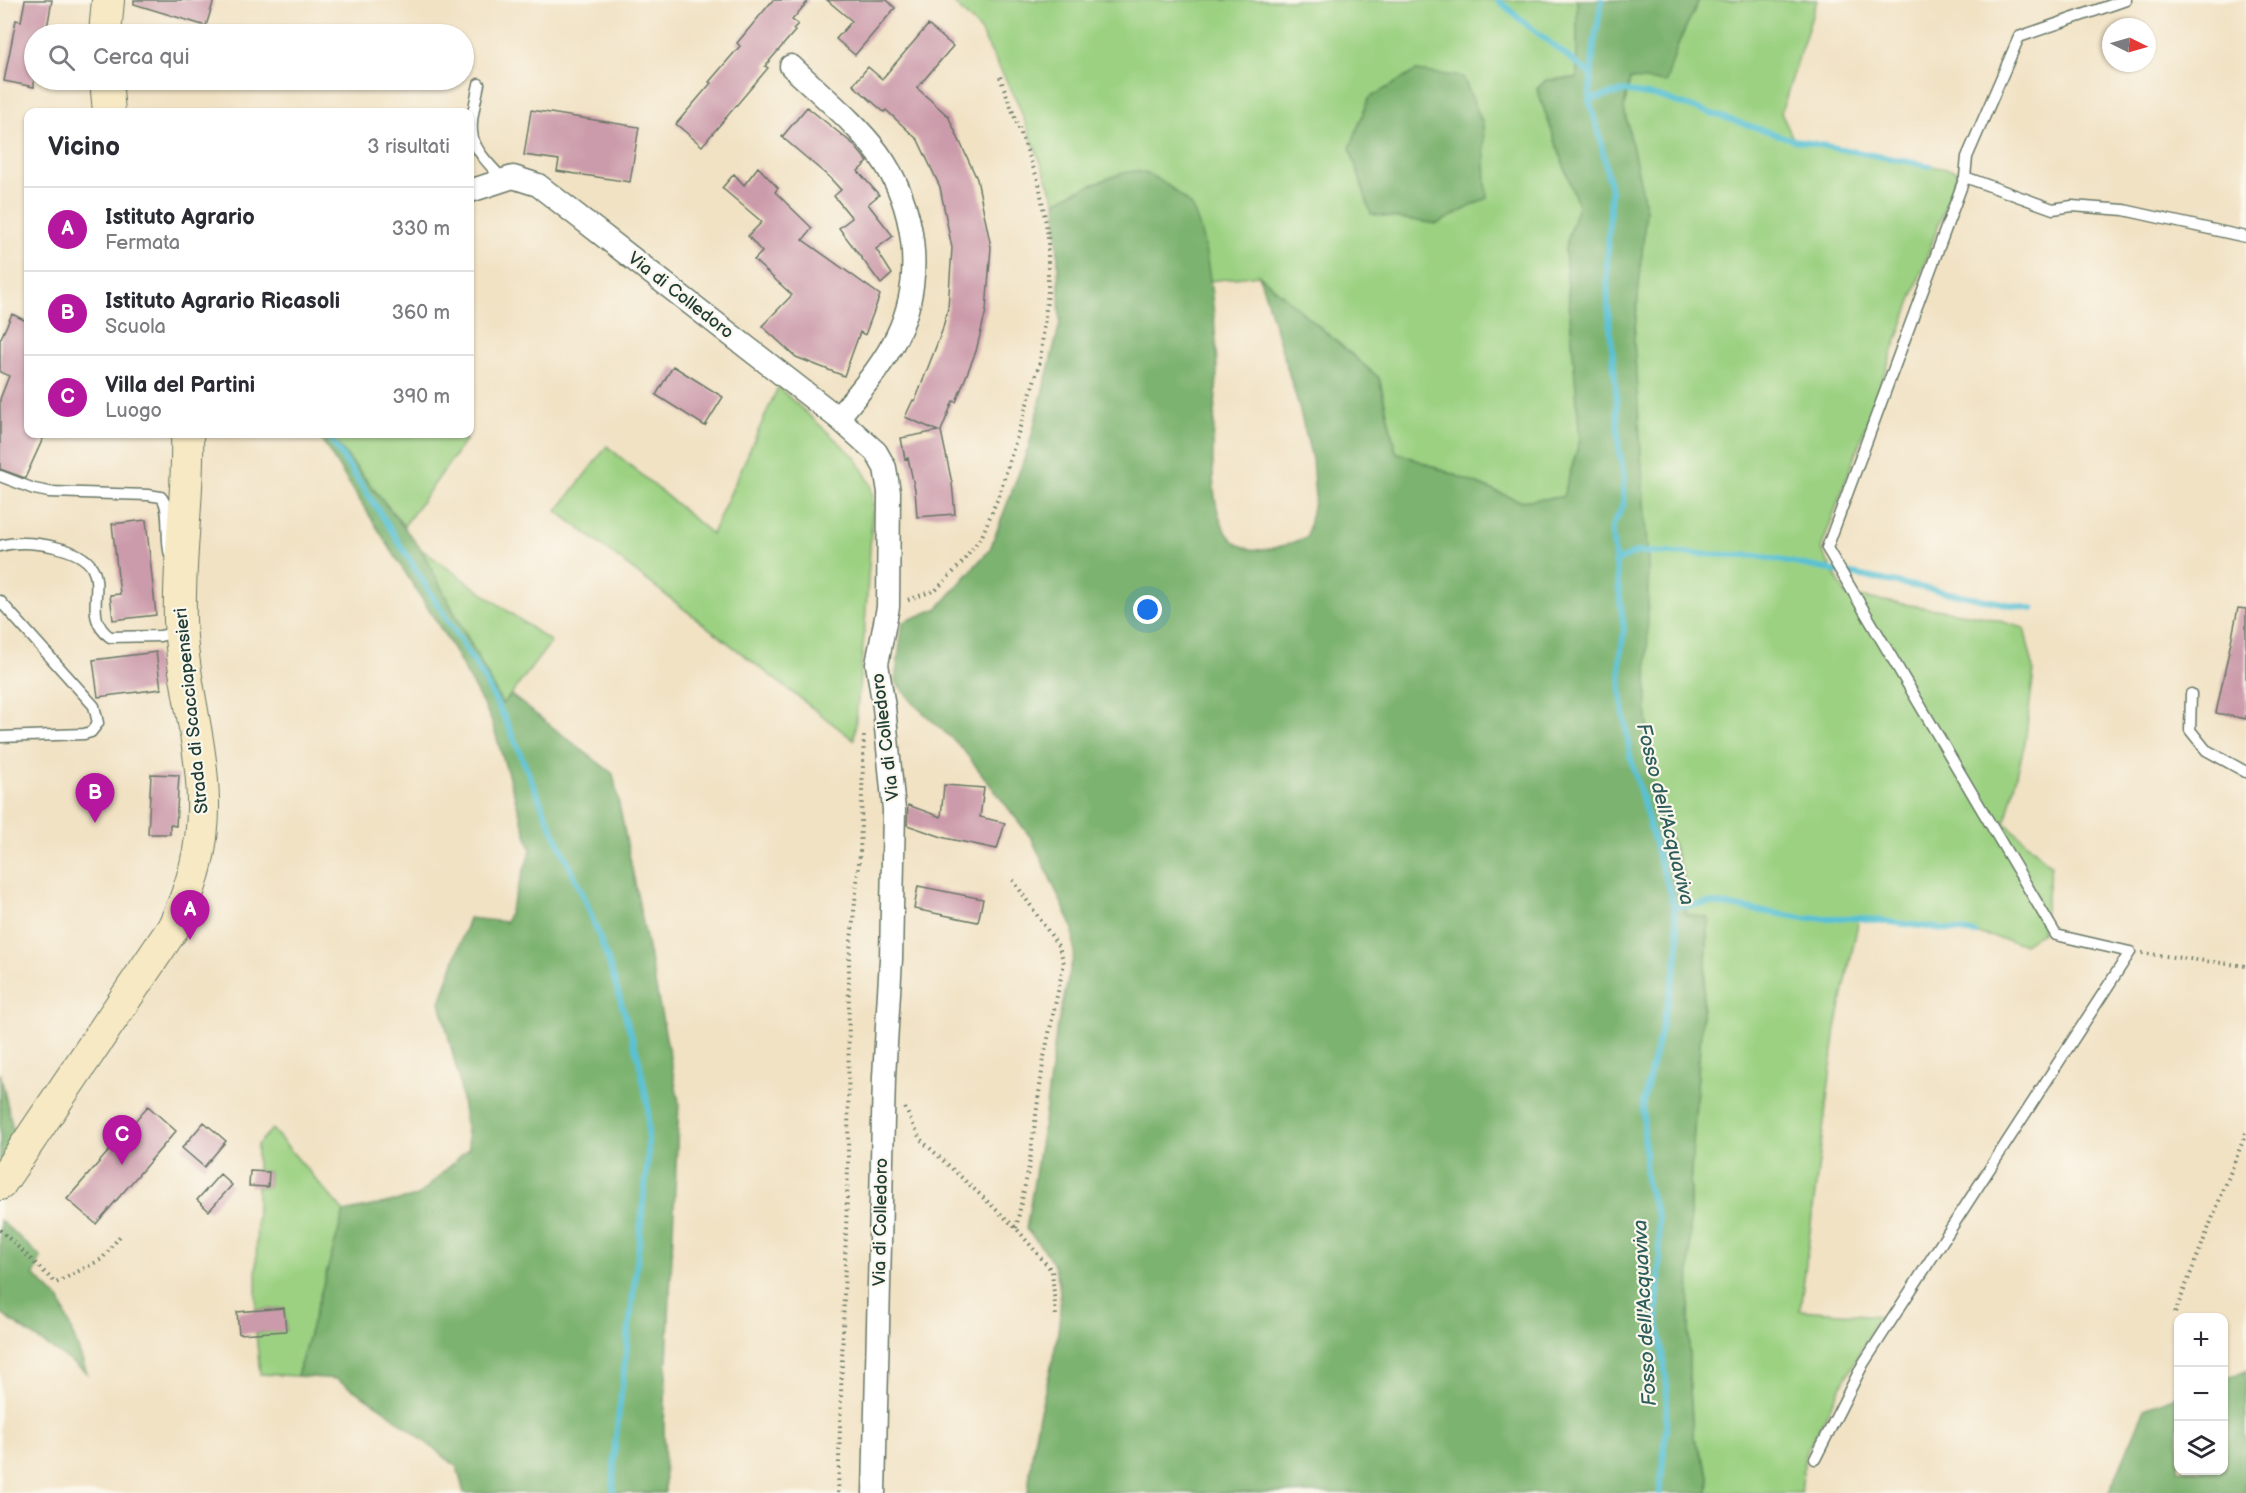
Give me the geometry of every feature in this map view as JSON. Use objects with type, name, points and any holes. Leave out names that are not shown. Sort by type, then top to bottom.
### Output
[{"type":"street","points":[[106,24],[108,0]]},
{"type":"street","points":[[790,66],[879,154],[897,188],[905,210],[913,251],[910,293],[898,334],[872,375],[838,418]]},
{"type":"street","points":[[107,90],[108,108]]},
{"type":"street","name":"Via di Colledoro","points":[[474,190],[503,179],[522,178],[538,185],[838,418],[876,452],[885,468],[889,492],[888,607],[877,664],[884,707],[894,810],[891,959],[884,1067],[874,1493]]},
{"type":"street","name":"Strada di Scacciapensieri","points":[[0,1184],[162,945],[173,928],[187,896],[201,839],[203,800],[181,631],[187,438]]},
{"type":"lane","points":[[1815,1459],[1863,1364],[2130,952],[2056,935],[1827,548],[1965,177],[1967,157],[2019,37],[2126,0]]},
{"type":"lane","points":[[474,108],[479,84]]},
{"type":"lane","points":[[474,146],[503,179]]},
{"type":"lane","points":[[1965,177],[2053,209],[2072,206],[2124,210],[2246,237]]},
{"type":"lane","points":[[0,476],[34,489],[49,492],[161,497],[166,506],[168,548],[181,577]]},
{"type":"lane","points":[[0,546],[33,543],[69,550],[85,559],[95,572],[98,625],[110,638],[160,636],[181,631]]},
{"type":"lane","points":[[0,600],[94,706],[99,723],[91,732],[84,734],[0,737]]},
{"type":"lane","points":[[2191,693],[2190,730],[2206,750],[2246,772]]},
{"type":"path","points":[[888,607],[936,590],[961,564],[982,536],[999,495],[1040,362],[1048,291],[1048,236],[1039,183],[1000,77]]},
{"type":"path","points":[[838,1493],[848,1165],[849,960],[860,853],[864,723]]},
{"type":"path","points":[[1013,880],[1059,947],[1064,963],[1044,1057],[1029,1166],[1016,1228]]},
{"type":"path","points":[[2130,952],[2246,966]]},
{"type":"path","points":[[884,1067],[920,1139],[1016,1228],[1052,1271],[1056,1316]]},
{"type":"path","points":[[2175,1313],[2246,1133]]},
{"type":"path","points":[[0,1230],[56,1283],[102,1259],[120,1236]]},
{"type":"green space","points":[[951,0],[1577,0],[1577,78],[1546,80],[1537,89],[1578,205],[1565,249],[1580,440],[1563,497],[1520,501],[1396,452],[1379,378],[1259,275],[1210,281],[1201,237],[1079,189],[1056,202],[1017,101],[979,29]]},
{"type":"green space","points":[[1577,0],[1699,0],[1678,44],[1666,82],[1630,79],[1624,108],[1646,209],[1634,340],[1648,565],[1647,716],[1655,796],[1684,878],[1686,914],[1709,918],[1690,1185],[1689,1374],[1693,1435],[1709,1475],[1708,1493],[1028,1493],[1036,1429],[1056,1343],[1060,1302],[1059,1283],[1054,1266],[1045,1251],[1026,1229],[1056,1033],[1074,953],[1073,928],[1032,839],[961,747],[916,706],[895,681],[903,622],[938,608],[990,549],[1029,446],[1060,323],[1056,202],[1108,178],[1136,171],[1162,182],[1192,208],[1208,263],[1215,332],[1217,369],[1213,460],[1217,508],[1224,527],[1234,541],[1242,546],[1260,550],[1270,549],[1307,537],[1315,497],[1312,459],[1299,407],[1259,275],[1379,378],[1396,452],[1520,501],[1563,497],[1580,440],[1565,249],[1578,205],[1537,89],[1546,80],[1577,78]]},
{"type":"green space","points":[[1699,0],[1817,0],[1781,113],[1794,140],[1958,171],[1821,549],[1846,595],[1986,617],[2024,628],[2034,670],[2025,742],[2005,823],[2051,865],[2042,932],[2024,944],[1975,933],[1859,918],[1836,1028],[1800,1310],[1879,1316],[1805,1454],[1801,1493],[1708,1493],[1709,1475],[1693,1435],[1689,1374],[1690,1185],[1709,919],[1686,914],[1684,878],[1655,796],[1647,716],[1634,340],[1646,209],[1623,108],[1630,79],[1666,81],[1678,44]]},
{"type":"green space","points":[[1416,71],[1463,77],[1483,124],[1487,198],[1437,224],[1371,214],[1350,148],[1369,98]]},
{"type":"green space","points":[[778,387],[856,458],[871,485],[873,502],[865,625],[854,740],[557,511],[607,446],[712,534]]},
{"type":"green space","points":[[321,438],[332,438],[421,549],[502,704],[511,695],[613,774],[679,1102],[664,1425],[665,1493],[464,1493],[457,1467],[386,1411],[337,1379],[297,1376],[344,1212],[418,1196],[469,1148],[459,1079],[440,1002],[469,918],[506,922],[531,850],[491,719],[451,645]]},
{"type":"green space","points":[[332,438],[463,438],[466,440],[404,526]]},
{"type":"green space","points":[[421,549],[551,642],[503,705]]},
{"type":"green space","points":[[0,1073],[16,1142],[0,1166]]},
{"type":"green space","points":[[272,1129],[344,1212],[297,1376],[260,1374],[256,1333],[286,1330],[284,1308],[256,1310],[257,1187],[268,1187],[269,1172],[257,1171],[257,1145]]},
{"type":"green space","points":[[0,1220],[41,1257],[34,1275],[60,1300],[87,1373],[0,1313]]},
{"type":"green space","points":[[2246,1371],[2246,1493],[2109,1493],[2145,1408],[2174,1397],[2174,1475],[2228,1475],[2228,1377]]},
{"type":"building","points":[[25,0],[52,0],[48,24],[24,24],[24,85],[4,81],[16,20],[21,21]]},
{"type":"building","points":[[134,0],[214,0],[207,24],[199,24],[134,4]]},
{"type":"building","points":[[773,0],[809,0],[792,20],[798,24],[793,29],[795,31],[765,66],[768,68],[702,146],[676,124],[740,46],[737,43]]},
{"type":"building","points":[[827,0],[887,0],[895,8],[855,55],[836,39],[852,21]]},
{"type":"building","points":[[928,25],[953,46],[917,88],[948,116],[977,179],[991,247],[986,311],[976,351],[956,402],[953,401],[941,431],[952,483],[955,514],[917,517],[915,490],[901,438],[938,431],[905,417],[913,400],[915,401],[942,331],[948,308],[952,248],[940,187],[918,140],[886,110],[884,112],[853,85],[868,67],[882,79]]},
{"type":"building","points":[[807,107],[853,144],[868,162],[858,171],[879,195],[868,204],[893,236],[876,249],[892,274],[881,284],[839,228],[852,218],[834,196],[841,190],[782,137]]},
{"type":"building","points":[[531,110],[639,127],[630,182],[557,171],[559,160],[524,155]]},
{"type":"building","points":[[758,167],[778,188],[775,192],[812,228],[803,240],[880,295],[865,335],[860,332],[844,376],[796,357],[762,326],[792,295],[754,260],[762,252],[748,236],[762,222],[722,188],[734,174],[744,185]]},
{"type":"building","points":[[12,314],[24,320],[24,438],[43,438],[25,478],[0,469],[0,399],[9,376],[0,372],[0,340]]},
{"type":"building","points":[[673,366],[723,397],[705,426],[656,395]]},
{"type":"building","points":[[146,520],[156,615],[113,620],[110,595],[120,594],[112,524]]},
{"type":"building","points":[[2238,608],[2246,609],[2246,719],[2216,713]]},
{"type":"building","points":[[156,652],[161,689],[98,697],[93,660]]},
{"type":"building","points":[[151,774],[179,775],[176,826],[170,825],[170,834],[148,834]]},
{"type":"building","points":[[944,785],[984,788],[980,817],[1005,823],[997,849],[945,838],[907,825],[908,805],[941,817]]},
{"type":"building","points":[[918,886],[983,899],[978,922],[914,909]]},
{"type":"building","points":[[148,1106],[176,1131],[96,1224],[67,1199]]},
{"type":"building","points":[[204,1122],[226,1141],[204,1167],[182,1148]]},
{"type":"building","points":[[250,1171],[269,1172],[268,1187],[249,1186]]},
{"type":"building","points":[[220,1174],[232,1185],[209,1211],[197,1200]]},
{"type":"building","points":[[284,1308],[286,1331],[239,1334],[237,1312]]},
{"type":"waterway","points":[[1498,0],[1590,74]]},
{"type":"waterway","name":"Fosso dell'Acquaviva","points":[[1602,0],[1594,45],[1589,100],[1599,133],[1611,191],[1607,262],[1608,306],[1619,448],[1624,478],[1623,506],[1612,527],[1624,630],[1620,661],[1621,693],[1630,755],[1659,859],[1671,893],[1679,940],[1675,972],[1643,1103],[1646,1182],[1658,1217],[1660,1260],[1657,1314],[1667,1386],[1666,1431],[1660,1493]]},
{"type":"waterway","points":[[1589,100],[1623,91],[1660,97],[1794,140],[1930,166]]},
{"type":"waterway","points":[[330,438],[379,511],[482,675],[509,727],[585,899],[608,960],[639,1060],[648,1107],[648,1157],[615,1445],[613,1493]]},
{"type":"waterway","points":[[1615,562],[1637,552],[1758,556],[2033,609]]},
{"type":"waterway","points":[[1673,907],[1711,903],[1804,918],[1859,918],[1975,933]]},
{"type":"place","name":"Istituto Agrario Ricasoli","points":[[95,823]]},
{"type":"place","name":"Istituto Agrario","points":[[190,940]]},
{"type":"place","name":"Villa del Partini","points":[[122,1165]]}]
